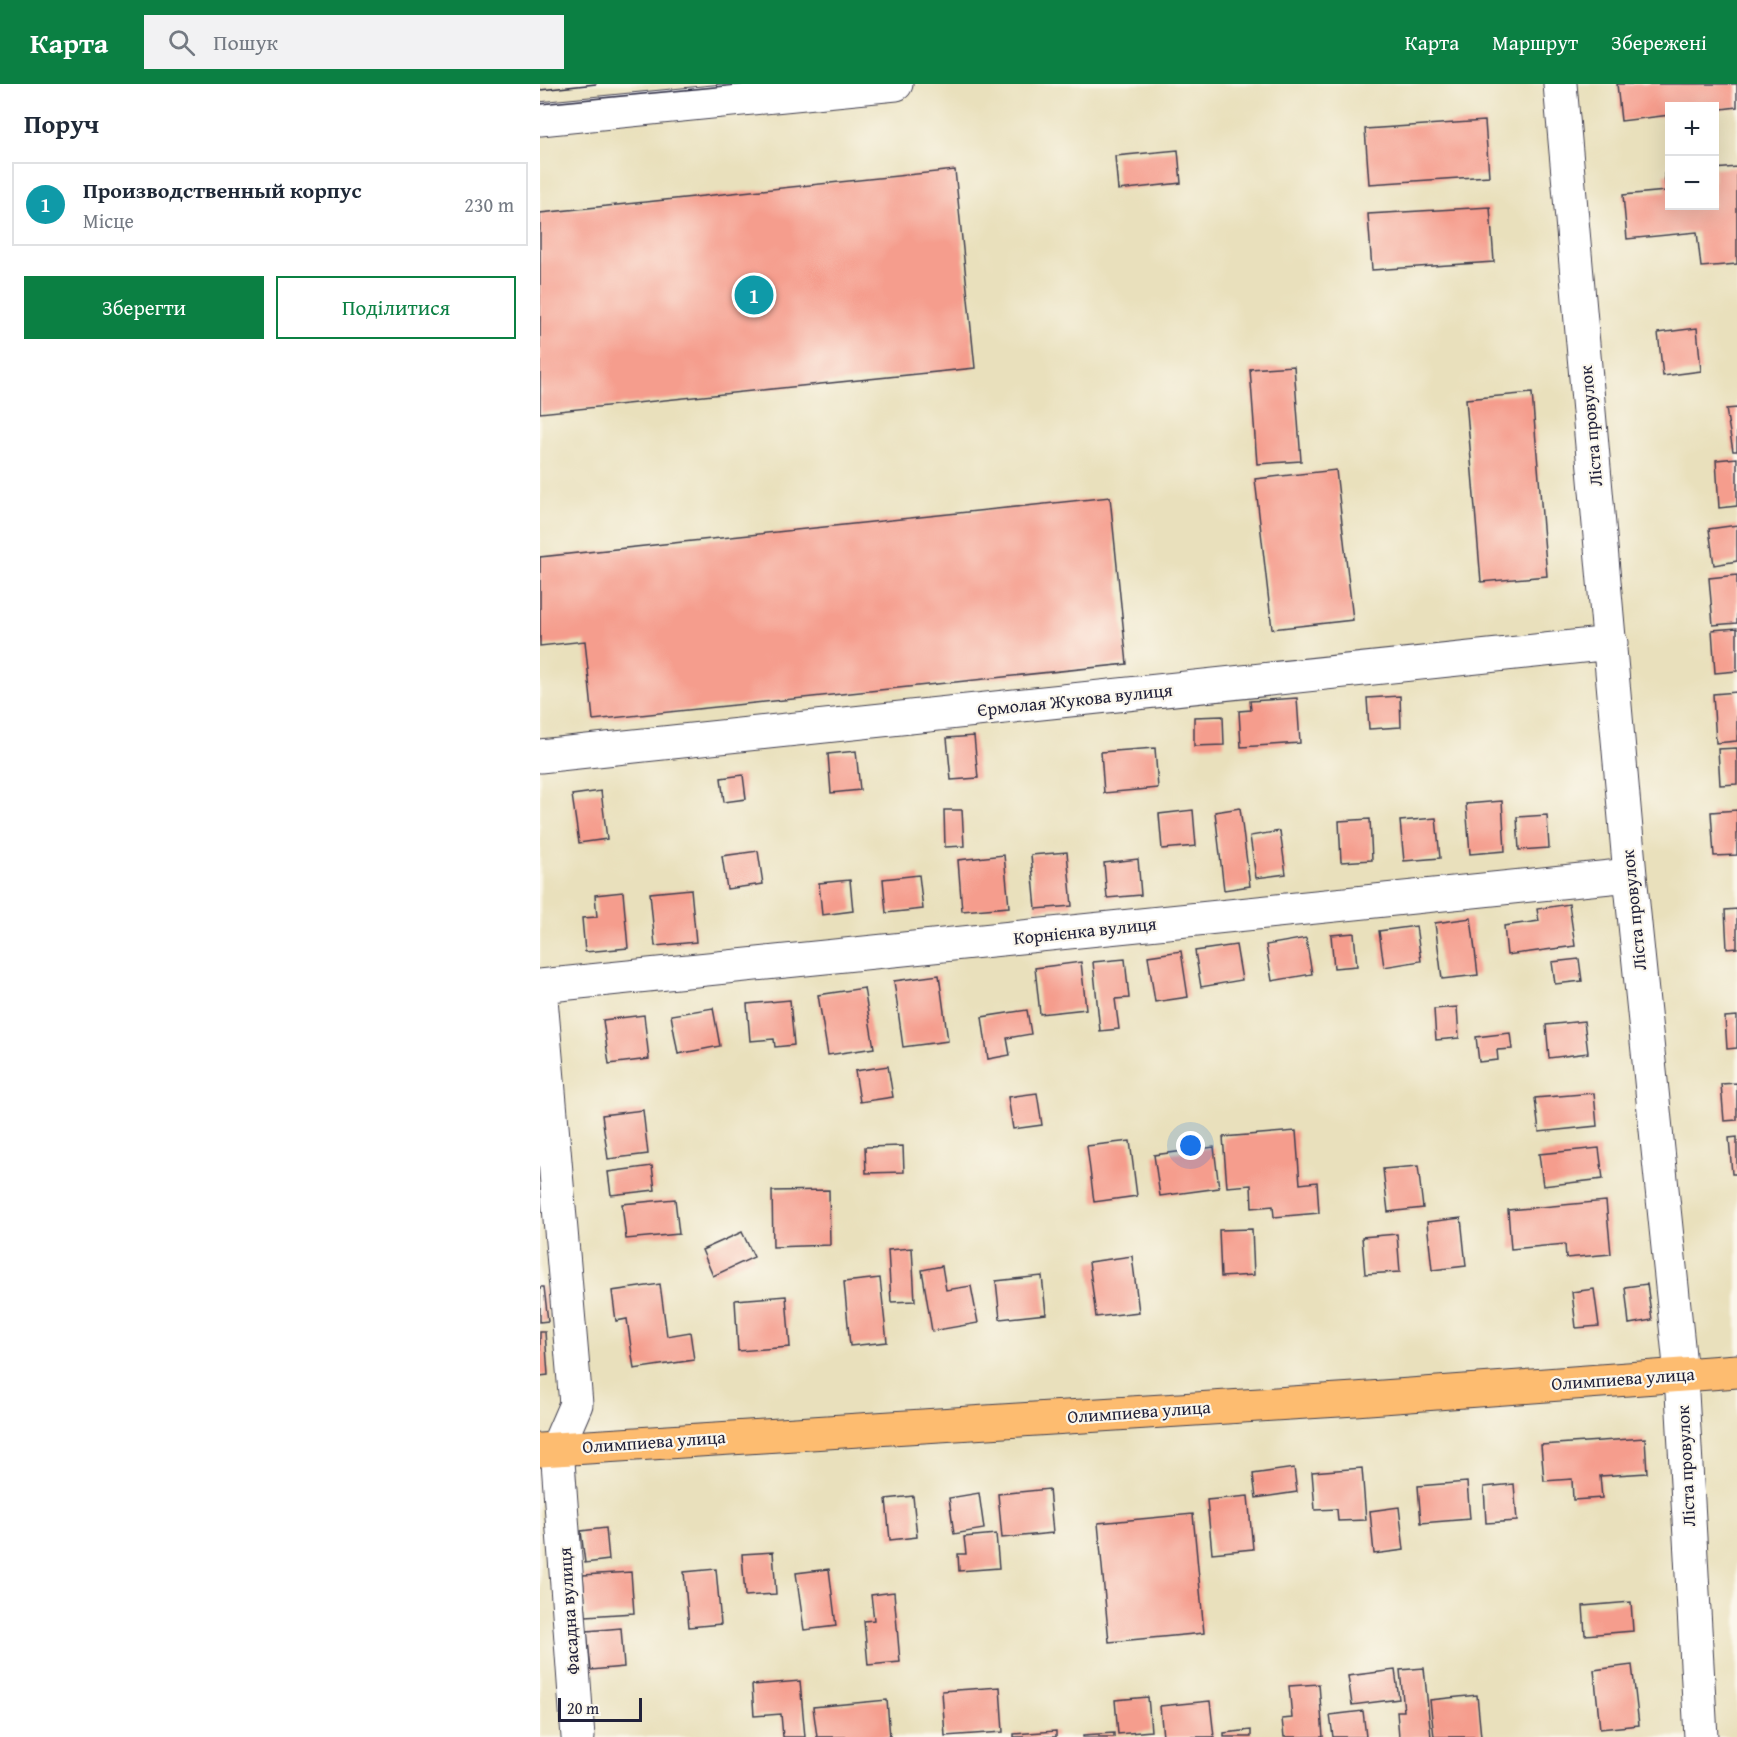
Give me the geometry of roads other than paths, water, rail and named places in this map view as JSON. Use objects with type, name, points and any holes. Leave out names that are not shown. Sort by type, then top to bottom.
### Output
[{"type":"main road","name":"Олимпиева улица","points":[[548,1449],[1355,1399],[1737,1371]]},
{"type":"street","points":[[540,119],[896,84]]},
{"type":"street","name":"Ліста провулок","points":[[1560,84],[1630,875],[1681,1375],[1701,1737]]},
{"type":"street","name":"Єрмолая Жукова вулиця","points":[[540,756],[1611,643]]},
{"type":"street","name":"Корнієнка вулиця","points":[[540,987],[1630,875]]},
{"type":"street","name":"Фасадна вулиця","points":[[540,987],[576,1404],[548,1449],[578,1737]]},
{"type":"tram line","points":[[540,90],[596,84]]},
{"type":"tram line","points":[[540,104],[746,84]]},
{"type":"place","name":"Производственный корпус","points":[[754,295]]}]
